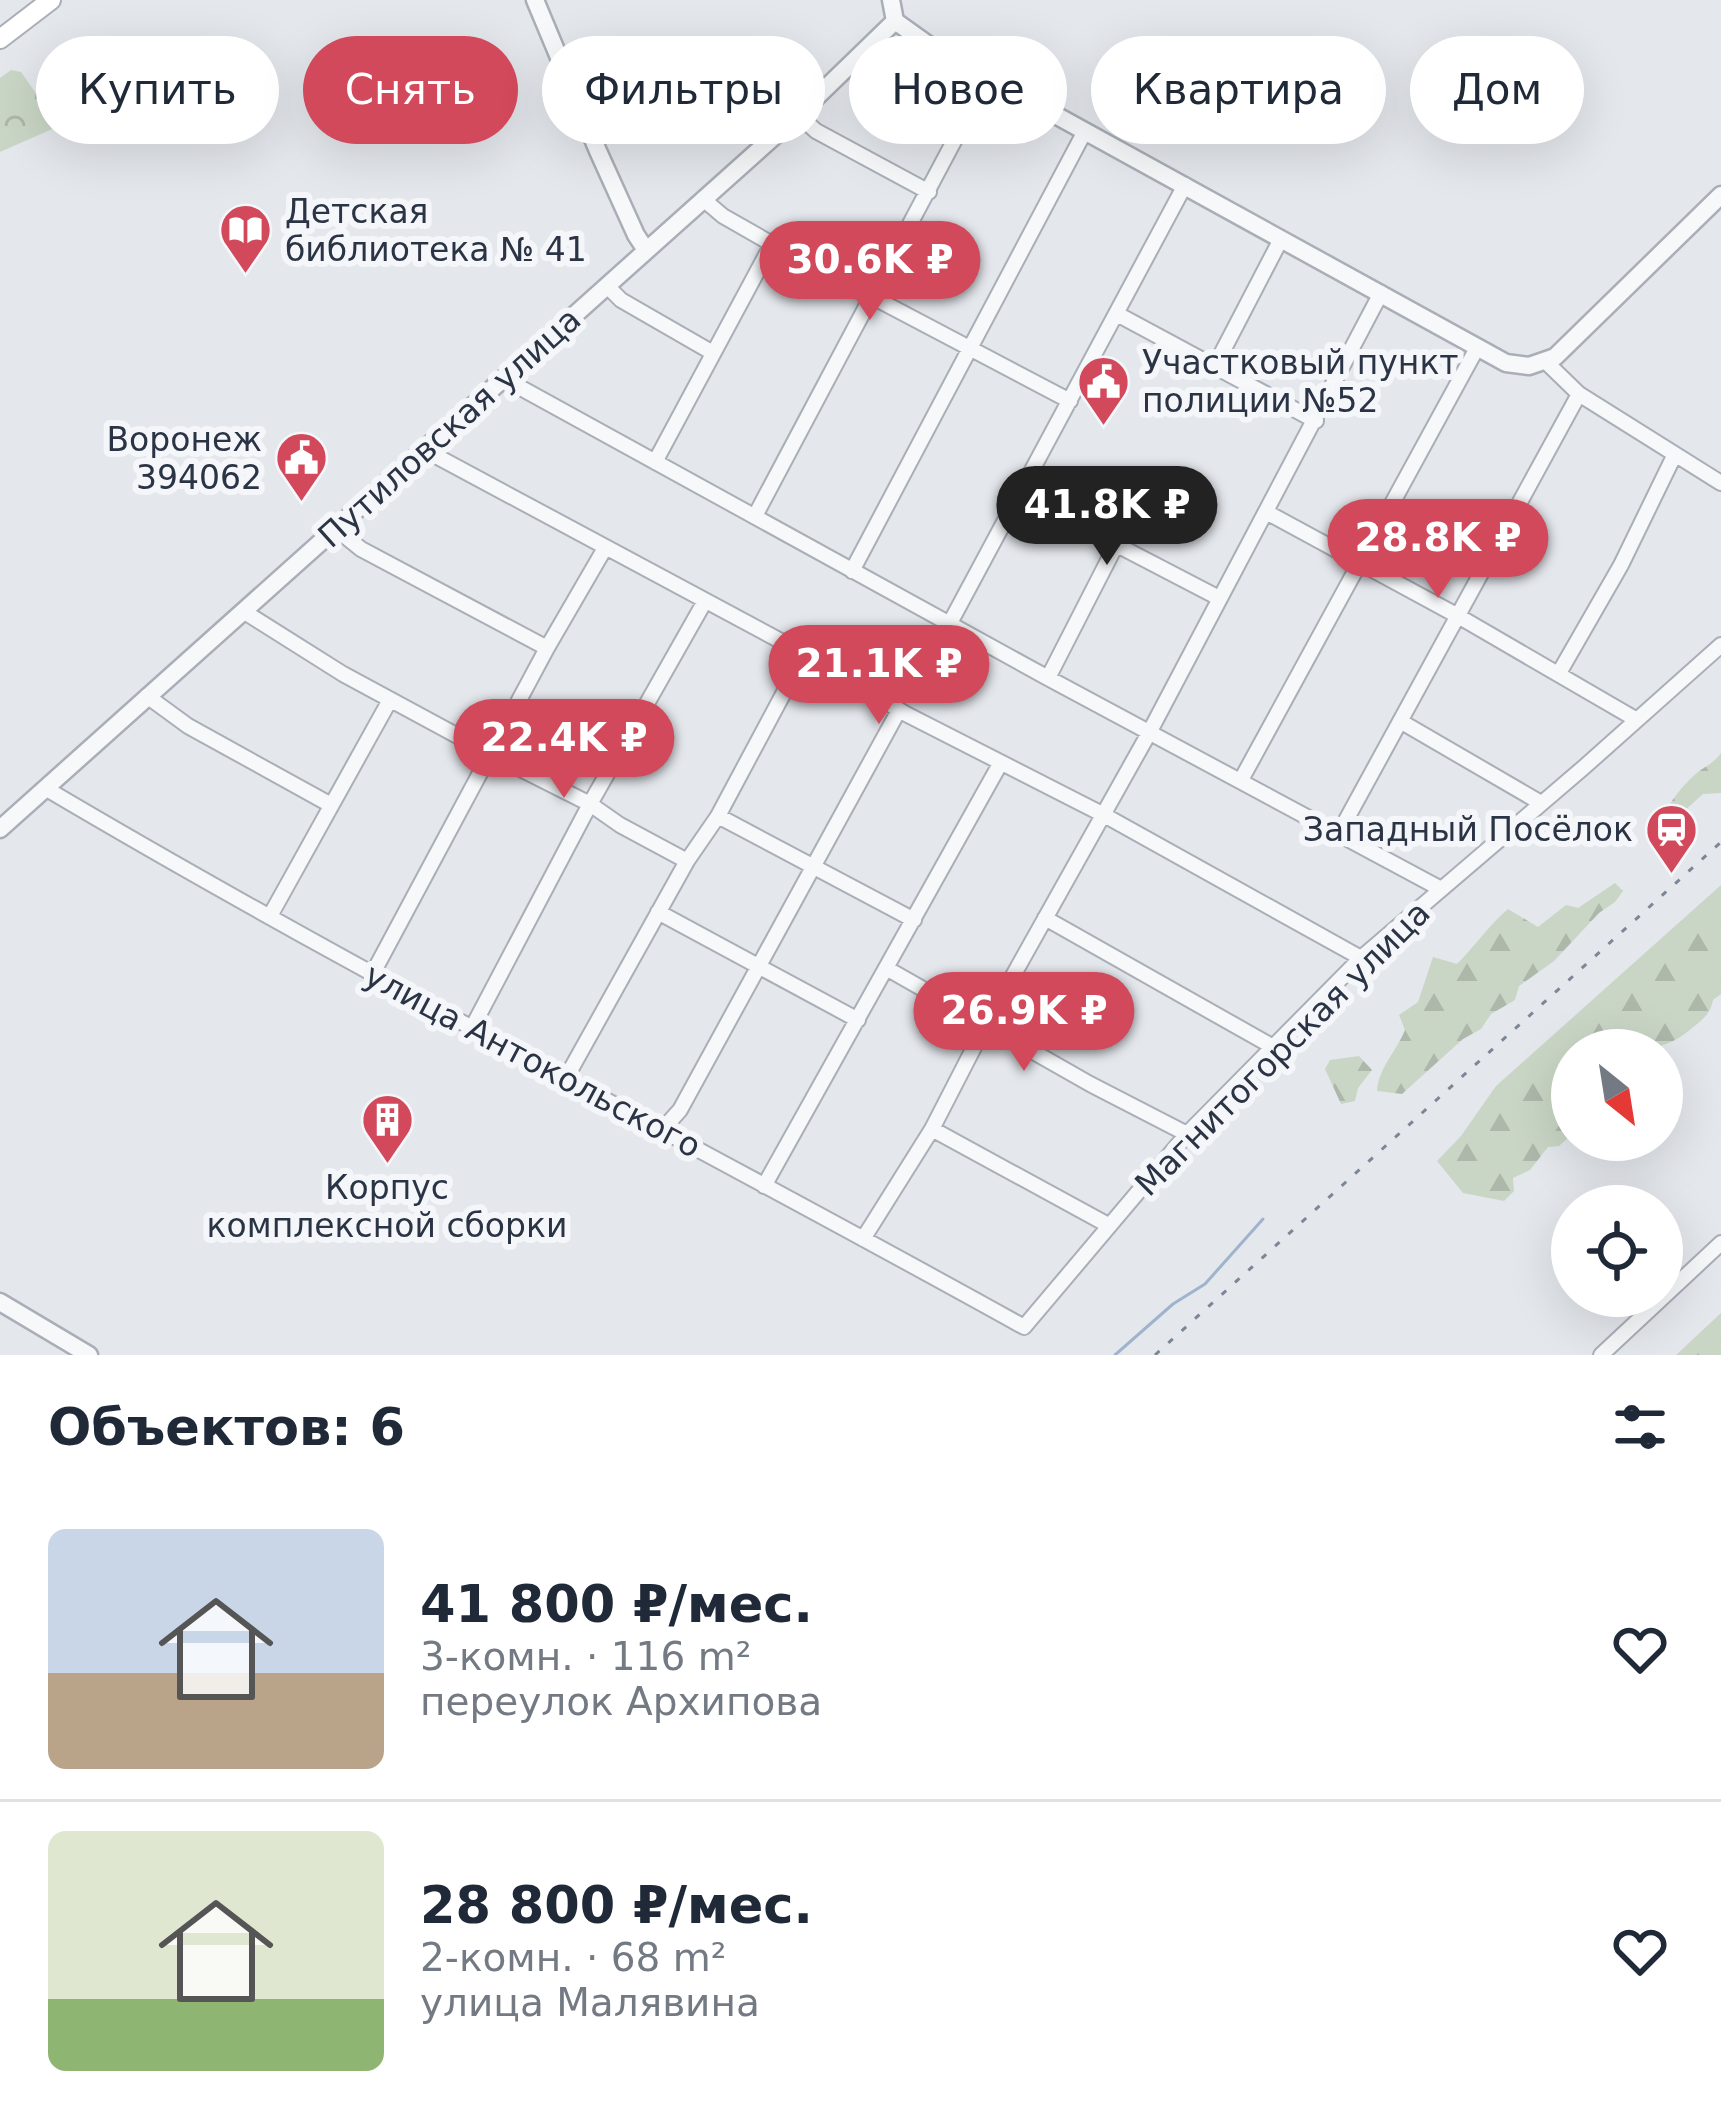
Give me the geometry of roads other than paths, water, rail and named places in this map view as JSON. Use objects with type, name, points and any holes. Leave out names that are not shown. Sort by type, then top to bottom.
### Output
[{"type":"main road","points":[[0,39],[51,0]]},
{"type":"street","points":[[535,0],[598,151],[646,250]]},
{"type":"street","points":[[891,0],[895,21],[915,36]]},
{"type":"street","name":"Путиловская улица","points":[[825,90],[895,21]]},
{"type":"street","points":[[1067,120],[1506,363],[1537,364],[1556,357],[1721,195]]},
{"type":"street","points":[[852,571],[1084,130]]},
{"type":"street","points":[[825,136],[929,192]]},
{"type":"street","name":"Путиловская улица","points":[[0,829],[765,144]]},
{"type":"street","points":[[755,516],[953,144]]},
{"type":"street","points":[[950,623],[1185,185]]},
{"type":"street","points":[[703,199],[772,244],[1070,401]]},
{"type":"street","points":[[1215,366],[1281,239]]},
{"type":"street","points":[[656,462],[772,244]]},
{"type":"street","points":[[607,286],[621,300],[712,353]]},
{"type":"street","points":[[863,1239],[932,1129],[1150,733],[1382,293]]},
{"type":"street","points":[[1117,314],[1316,421]]},
{"type":"street","points":[[1240,780],[1477,348]]},
{"type":"street","points":[[1537,364],[1721,483]]},
{"type":"street","points":[[508,375],[521,388],[852,571],[1441,889]]},
{"type":"street","points":[[1339,832],[1579,394]]},
{"type":"street","points":[[423,449],[1361,958]]},
{"type":"street","points":[[1559,673],[1621,565],[1675,454]]},
{"type":"street","points":[[1019,494],[1219,598]]},
{"type":"street","points":[[1268,513],[1637,720]]},
{"type":"street","points":[[335,528],[361,549],[547,648]]},
{"type":"street","points":[[1048,678],[1116,545]]},
{"type":"street","points":[[373,973],[605,548]]},
{"type":"street","points":[[472,1028],[590,804],[705,602]]},
{"type":"street","points":[[243,611],[390,700],[590,804],[687,861]]},
{"type":"street","name":"Магнитогорская улица","points":[[1024,1327],[1187,1134],[1361,958],[1721,645]]},
{"type":"street","points":[[566,1078],[687,861],[718,816],[804,655]]},
{"type":"street","points":[[147,696],[188,726],[332,805]]},
{"type":"street","points":[[270,916],[390,700]]},
{"type":"street","points":[[663,1129],[680,1110],[899,710]]},
{"type":"street","points":[[1400,721],[1541,803]]},
{"type":"street","points":[[764,1186],[1000,764]]},
{"type":"street","name":"улица Антокольского","points":[[45,788],[472,1028],[1024,1327]]},
{"type":"street","points":[[718,816],[914,920]]},
{"type":"street","points":[[658,912],[859,1020]]},
{"type":"street","points":[[1045,918],[1275,1048]]},
{"type":"street","points":[[886,968],[1187,1134]]},
{"type":"street","points":[[932,1129],[1108,1225]]},
{"type":"street","points":[[1601,1355],[1721,1244]]},
{"type":"street","points":[[0,1302],[89,1355]]},
{"type":"waterway","points":[[1115,1355],[1173,1304],[1205,1284],[1263,1219]]},
{"type":"railway","points":[[1155,1355],[1721,842]]},
{"type":"place","name":"Детская библиотека № 41","points":[[246,276]]},
{"type":"place","name":"Участковый пункт полиции №52","points":[[1103,427]]},
{"type":"place","name":"Воронеж 394062","points":[[301,504]]},
{"type":"place","name":"Западный Посёлок","points":[[1672,875]]},
{"type":"place","name":"Корпус комплексной сборки","points":[[387,1166]]}]
